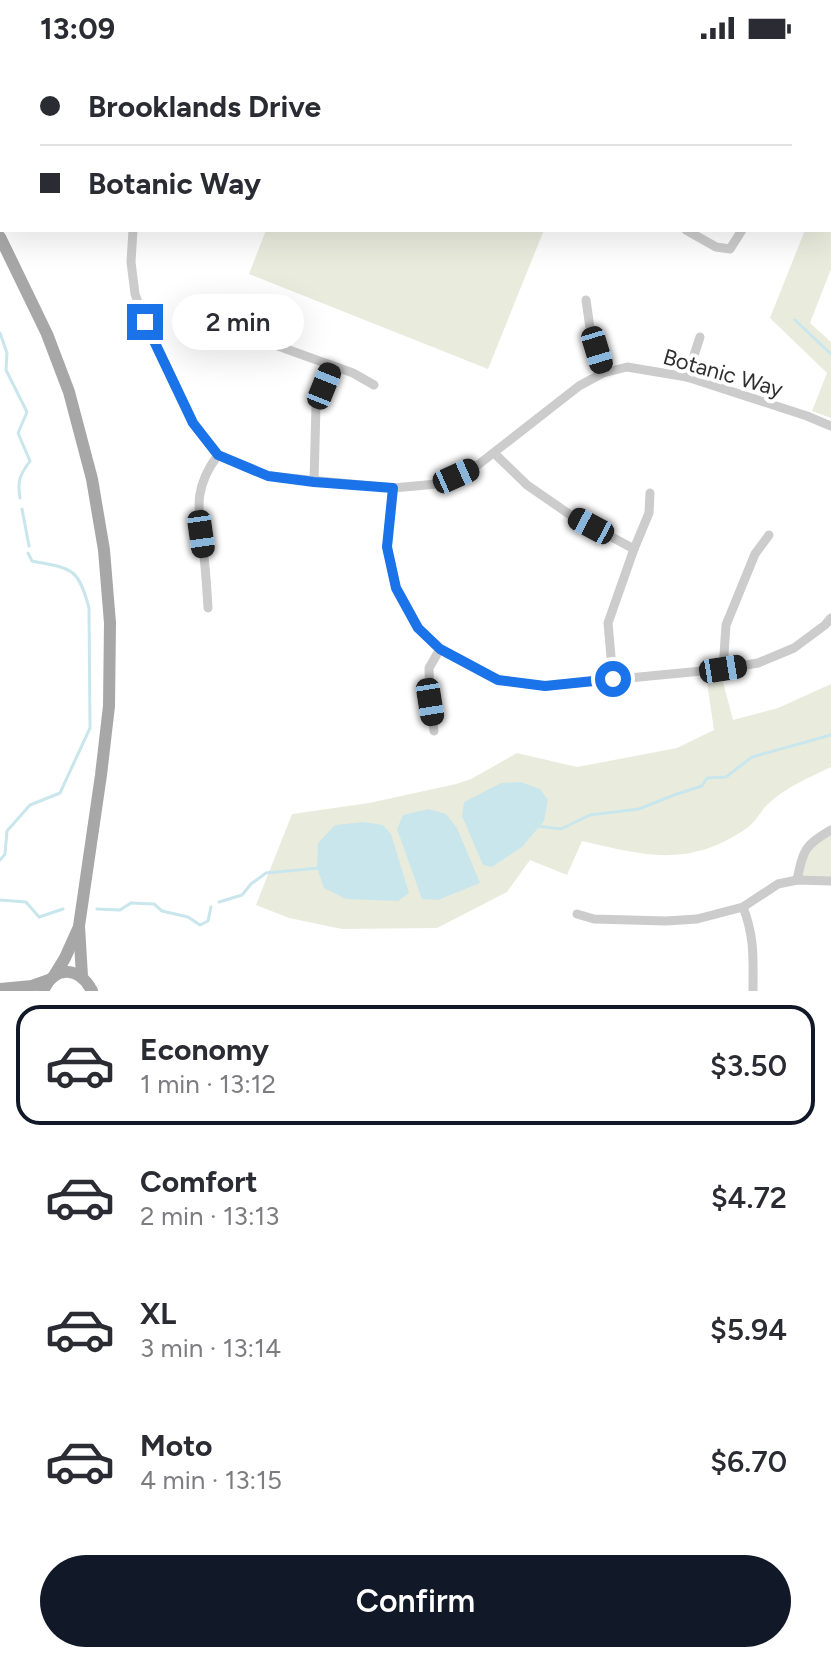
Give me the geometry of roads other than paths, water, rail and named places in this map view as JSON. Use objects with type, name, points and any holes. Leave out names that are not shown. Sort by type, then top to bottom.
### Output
[{"type":"main road","points":[[0,237],[35,306],[69,392],[97,505],[110,623],[109,706],[79,926],[65,958],[49,982]]},
{"type":"main road","points":[[79,926],[87,982]]},
{"type":"main road","points":[[0,989],[49,982],[69,972],[102,991]]},
{"type":"street","name":"Botanic Way","points":[[131,232],[135,294],[193,423],[218,455],[268,476],[393,488],[437,484],[474,468],[579,386],[603,373],[627,367],[687,377],[831,426]]},
{"type":"street","points":[[690,232],[716,247],[730,249],[741,232]]},
{"type":"street","points":[[586,300],[590,328],[603,373]]},
{"type":"street","points":[[248,301],[261,333],[275,345],[353,373],[374,385]]},
{"type":"street","points":[[687,377],[700,337]]},
{"type":"street","points":[[314,482],[316,406],[332,366]]},
{"type":"street","points":[[494,453],[527,485],[569,514],[634,549]]},
{"type":"street","points":[[208,608],[198,510],[203,478],[218,455]]},
{"type":"street","points":[[393,488],[387,547],[396,588],[418,628],[440,649],[498,680],[545,686],[758,663],[794,648],[831,618]]},
{"type":"street","points":[[613,679],[608,623],[649,513],[650,493]]},
{"type":"street","points":[[723,669],[726,625],[755,554],[769,535]]},
{"type":"street","points":[[434,731],[429,668],[440,649]]},
{"type":"street","points":[[797,880],[802,854],[813,840],[831,830]]},
{"type":"street","points":[[577,914],[594,919],[697,919],[743,907],[778,884],[797,880],[831,881]]},
{"type":"street","points":[[743,907],[751,928],[753,991]]},
{"type":"water","points":[[521,782],[540,789],[548,800],[544,821],[522,847],[492,867],[483,865],[462,816],[464,802],[501,783]]},
{"type":"water","points":[[428,809],[446,814],[457,828],[480,883],[438,900],[422,899],[397,829],[403,815]]},
{"type":"water","points":[[363,822],[383,825],[391,834],[409,893],[398,901],[346,899],[324,888],[317,868],[318,843],[335,825]]},
{"type":"waterway","points":[[795,320],[831,354]]},
{"type":"waterway","points":[[0,333],[7,353],[6,370],[27,412],[18,433],[30,461],[20,478],[20,498]]},
{"type":"waterway","points":[[22,509],[29,546]]},
{"type":"waterway","points":[[0,860],[5,854],[7,831],[30,805],[60,793],[90,728],[89,608],[85,594],[71,572],[32,561],[28,553]]},
{"type":"waterway","points":[[537,826],[561,829],[590,815],[639,809],[702,786],[707,778],[726,777],[752,757],[831,735]]},
{"type":"waterway","points":[[219,902],[242,895],[266,873],[319,868]]},
{"type":"waterway","points":[[0,900],[26,902],[39,917],[63,909]]},
{"type":"waterway","points":[[97,909],[120,910],[131,903],[154,904],[162,911],[188,917],[200,925],[208,921],[211,907]]}]
